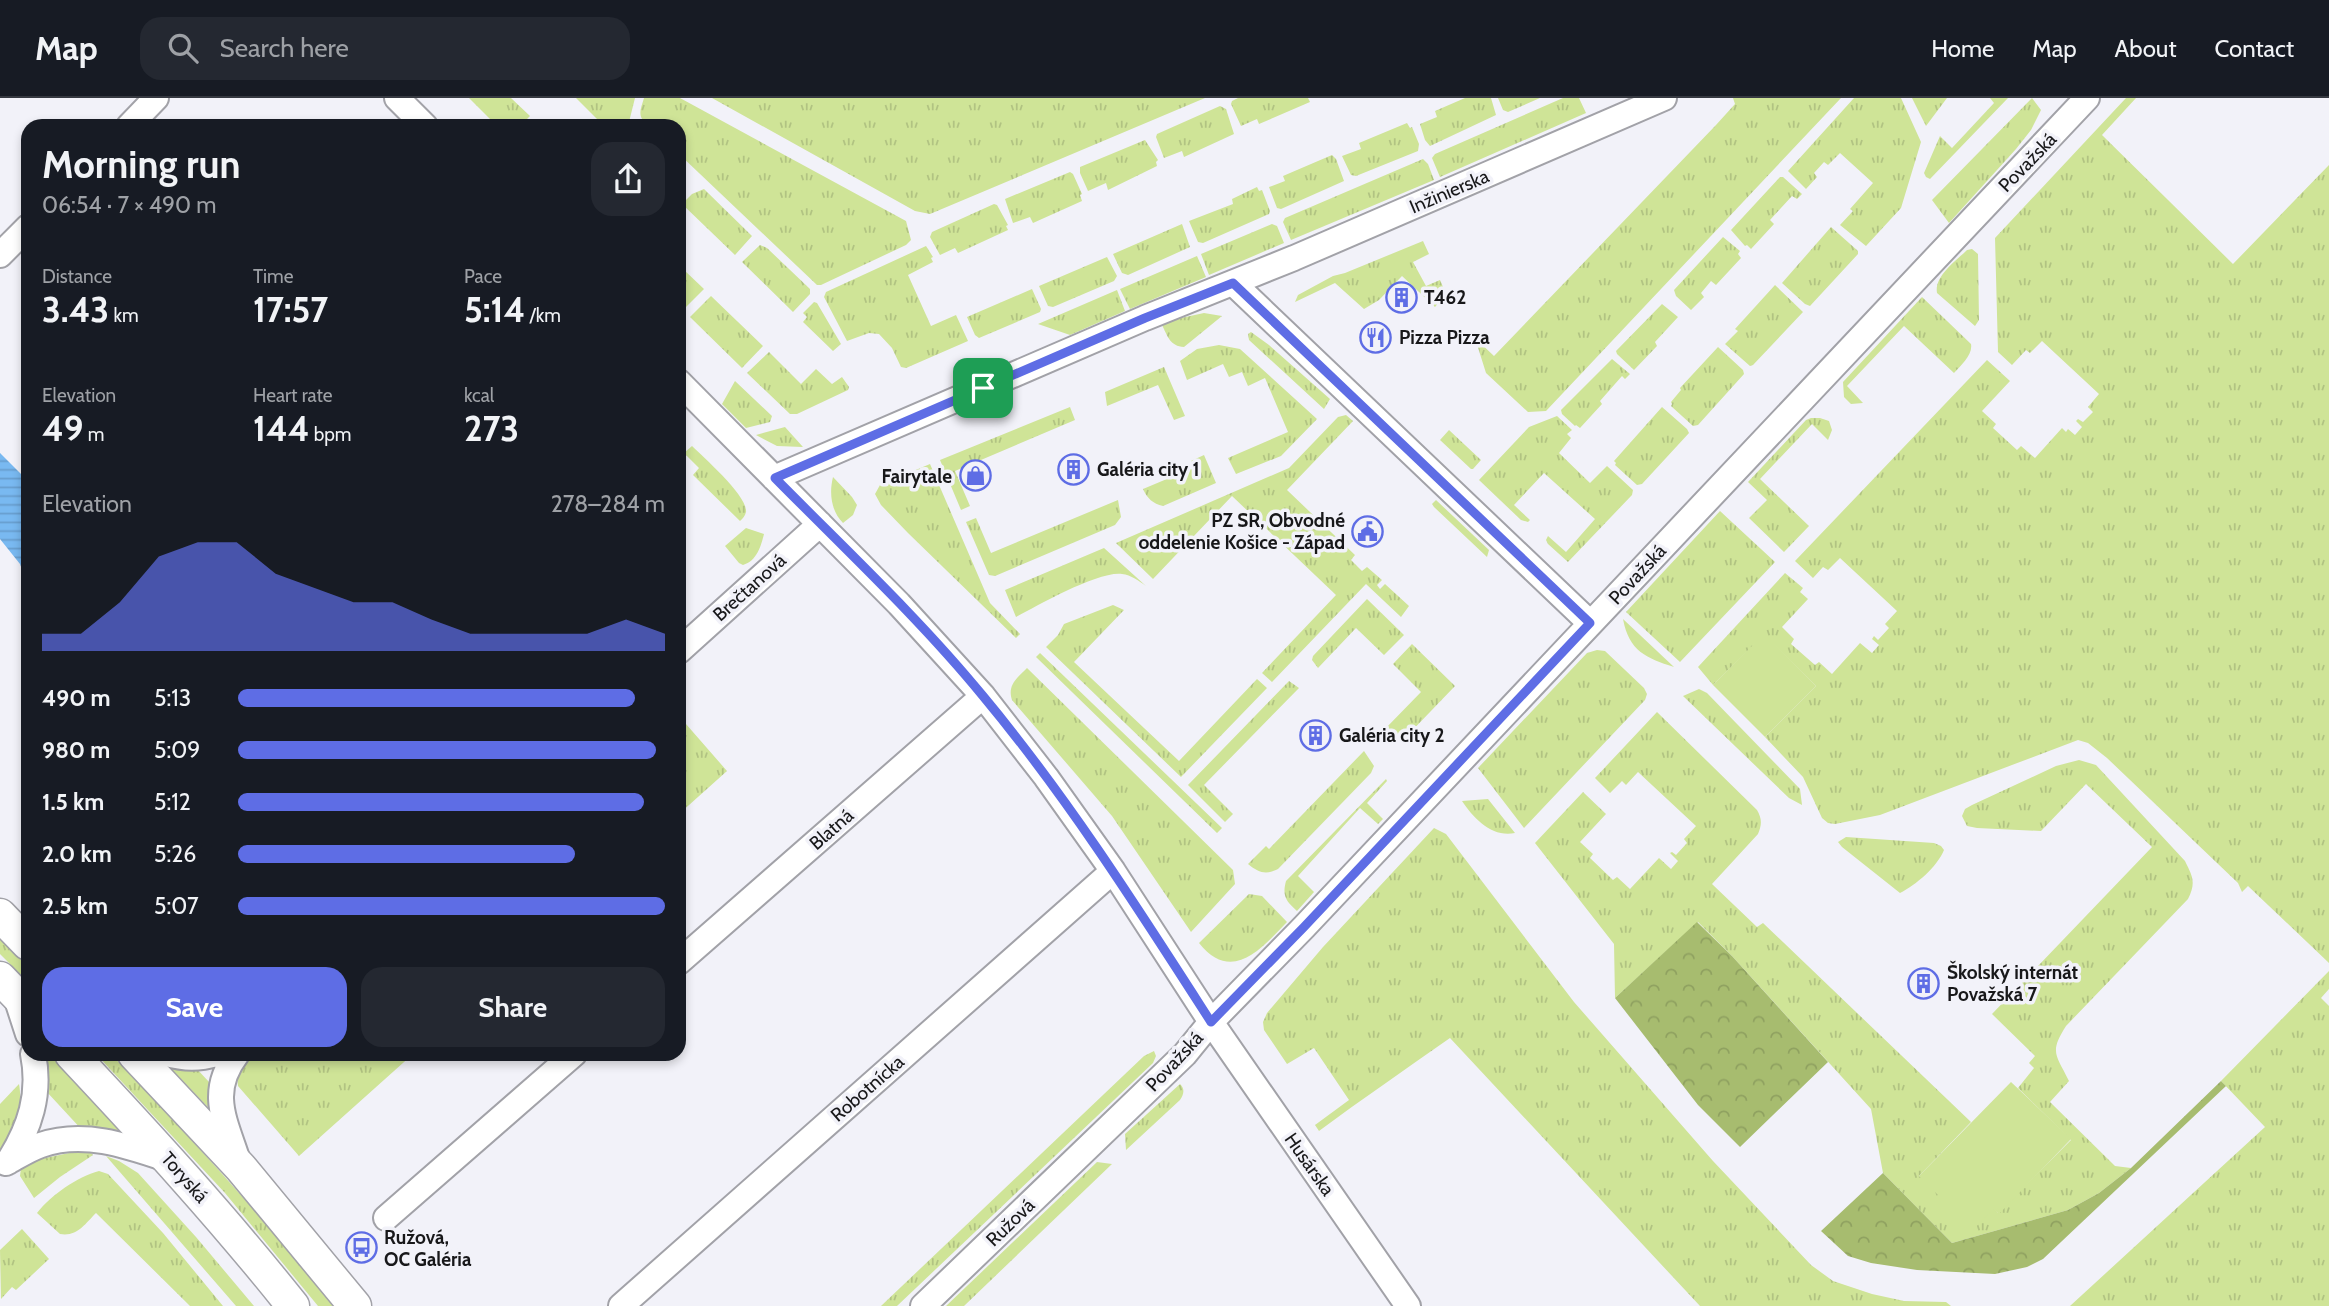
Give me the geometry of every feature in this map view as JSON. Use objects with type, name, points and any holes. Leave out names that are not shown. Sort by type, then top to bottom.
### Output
[{"type":"street","points":[[135,119],[156,98]]},
{"type":"street","points":[[397,98],[418,119]]},
{"type":"street","name":"Inžinierska","points":[[775,478],[1132,323],[1233,283],[1664,98]]},
{"type":"street","name":"Považská","points":[[1098,1138],[1185,1054],[1211,1022],[1304,927],[2087,98]]},
{"type":"street","points":[[0,255],[21,234]]},
{"type":"street","points":[[1233,283],[1590,623]]},
{"type":"street","name":"Husárska","points":[[686,389],[899,604],[983,696],[1046,776],[1113,871],[1211,1022],[1408,1306]]},
{"type":"street","name":"Brečtanová","points":[[686,645],[820,524]]},
{"type":"street","name":"Blatná","points":[[686,956],[983,696]]},
{"type":"street","name":"Robotnícka","points":[[621,1306],[1113,871]]},
{"type":"street","points":[[0,915],[21,937]]},
{"type":"street","points":[[14,993],[21,1014]]},
{"type":"street","points":[[3,1166],[23,1136],[32,1113],[35,1100],[33,1061]]},
{"type":"street","name":"Toryská","points":[[78,1061],[171,1161],[293,1306]]},
{"type":"street","points":[[141,1061],[240,1168],[355,1306]]},
{"type":"street","points":[[231,1061],[221,1080],[220,1097],[222,1112],[240,1168]]},
{"type":"street","points":[[386,1218],[566,1061]]},
{"type":"street","name":"Ružová","points":[[923,1306],[1098,1138]]},
{"type":"street","points":[[3,1166],[39,1146],[60,1140],[87,1139],[126,1146],[171,1161]]},
{"type":"green space","points":[[469,98],[511,98],[530,116],[527,119],[490,119]]},
{"type":"green space","points":[[576,98],[635,98],[630,119],[597,119]]},
{"type":"green space","points":[[644,98],[680,98],[906,221],[911,240],[906,245],[817,285],[686,161],[686,119],[642,119],[641,106]]},
{"type":"green space","points":[[712,98],[1205,98],[930,214],[915,211]]},
{"type":"green space","points":[[1238,98],[1308,98],[1310,102],[1259,124],[1257,119],[1241,126],[1231,104]]},
{"type":"green space","points":[[1465,98],[1491,98],[1496,115],[1430,146],[1420,124],[1437,117],[1435,111]]},
{"type":"green space","points":[[1498,98],[1540,98],[1508,112],[1503,110]]},
{"type":"green space","points":[[1563,98],[1579,98],[1586,113],[1440,177],[1432,158],[1435,154]]},
{"type":"green space","points":[[1733,98],[1841,98],[1546,411],[1528,412],[1486,373],[1475,338],[1494,356],[1716,125],[1735,104]]},
{"type":"green space","points":[[1854,98],[1901,98],[1921,142],[1901,208],[1866,246],[1840,225],[1873,183],[1840,153],[1828,165],[1824,162],[1814,173],[1817,177],[1806,189],[1788,171]]},
{"type":"green space","points":[[1912,98],[1947,98],[1926,126]]},
{"type":"green space","points":[[1990,98],[2008,98],[1930,179],[1926,177],[1924,173],[1940,136],[1952,148],[1994,103]]},
{"type":"green space","points":[[2032,98],[2041,110],[2031,130],[1949,223],[1932,200]]},
{"type":"green space","points":[[2126,98],[2136,98],[2102,135],[2233,264],[2329,165],[2329,963],[2248,886],[2242,892],[2238,883],[2088,743],[2078,740],[1880,815],[1828,823],[1822,818],[1803,777],[1765,737],[1816,686],[1764,635],[1713,685],[1698,667],[1785,573],[1803,588],[1800,592],[1808,599],[1782,627],[1794,639],[1791,644],[1815,665],[1819,662],[1832,674],[1860,643],[1872,653],[1879,645],[1872,639],[1874,636],[1878,640],[1889,628],[1885,624],[1897,611],[1840,558],[1828,570],[1823,567],[1813,578],[1795,561],[1987,360],[2010,381],[1982,411],[1996,424],[1993,428],[2017,450],[2021,446],[2035,458],[2062,428],[2075,435],[2082,427],[2076,421],[2078,419],[2083,422],[2093,412],[2088,407],[2099,394],[2042,341],[2030,353],[2026,350],[2012,365],[1998,352],[1995,238]]},
{"type":"green space","points":[[1220,106],[1226,109],[1234,134],[1184,157],[1182,151],[1164,158],[1157,134]]},
{"type":"green space","points":[[1407,123],[1412,127],[1419,144],[1418,151],[1356,176],[1351,175],[1342,156],[1361,149],[1359,143]]},
{"type":"green space","points":[[1145,140],[1158,160],[1157,166],[1108,190],[1106,183],[1088,191],[1080,167]]},
{"type":"green space","points":[[1332,155],[1344,181],[1281,209],[1277,208],[1269,187],[1285,181],[1283,176]]},
{"type":"green space","points":[[1423,159],[1428,164],[1434,180],[1291,240],[1283,222],[1285,218]]},
{"type":"green space","points":[[1070,172],[1082,194],[1082,201],[1033,223],[1030,217],[1013,223],[1005,199]]},
{"type":"green space","points":[[1780,177],[1802,194],[1797,199],[1792,196],[1770,220],[1774,224],[1751,249],[1731,230]]},
{"type":"green space","points":[[1257,187],[1259,191],[1262,190],[1269,214],[1203,243],[1198,242],[1189,221],[1233,204],[1232,199]]},
{"type":"green space","points":[[704,189],[752,236],[735,255],[686,208],[686,200]]},
{"type":"green space","points":[[994,204],[1008,225],[1008,230],[958,253],[955,248],[940,255],[930,237],[932,232]]},
{"type":"green space","points":[[1182,224],[1190,247],[1128,275],[1122,273],[1113,254]]},
{"type":"green space","points":[[1272,224],[1277,226],[1284,243],[1209,275],[1201,254]]},
{"type":"green space","points":[[1831,227],[1858,251],[1858,254],[1810,306],[1782,283]]},
{"type":"green space","points":[[1723,237],[1740,251],[1738,254],[1741,258],[1716,285],[1711,281],[1701,293],[1704,297],[1691,310],[1676,296],[1674,290]]},
{"type":"green space","points":[[1423,241],[1429,254],[1413,262],[1426,286],[1440,280],[1446,294],[1435,307],[1402,276],[1379,300],[1364,309],[1335,283],[1295,302],[1298,295],[1333,276]]},
{"type":"green space","points":[[760,245],[767,248],[810,289],[810,294],[793,312],[742,262]]},
{"type":"green space","points":[[926,246],[933,262],[908,275],[931,326],[956,315],[968,341],[906,368],[901,367],[892,348],[879,334],[869,333],[847,341],[824,297],[826,292]]},
{"type":"green space","points":[[1972,249],[1978,254],[1979,320],[1975,326],[1937,293],[1942,275],[1967,250]]},
{"type":"green space","points":[[1197,256],[1206,277],[1130,309],[1120,289]]},
{"type":"green space","points":[[1107,257],[1117,276],[1114,281],[1053,307],[1048,306],[1039,286]]},
{"type":"green space","points":[[686,272],[704,289],[686,307]]},
{"type":"green space","points":[[1775,285],[1803,312],[1750,366],[1725,344]]},
{"type":"green space","points":[[1032,289],[1040,312],[979,338],[975,335],[967,317]]},
{"type":"green space","points":[[1117,290],[1125,311],[1070,335],[1038,324]]},
{"type":"green space","points":[[711,296],[763,346],[742,368],[690,317]]},
{"type":"green space","points":[[1922,297],[1971,344],[1966,360],[1954,373],[1904,326],[1847,386],[1863,403],[1851,404],[1844,397],[1843,382]]},
{"type":"green space","points":[[814,302],[841,344],[833,351],[803,322],[807,317],[803,313]]},
{"type":"green space","points":[[1662,304],[1678,317],[1655,342],[1657,346],[1634,370],[1616,351]]},
{"type":"green space","points":[[1204,313],[1222,316],[1184,347],[1172,343],[1162,325]]},
{"type":"green space","points":[[1251,332],[1330,399],[1324,409],[1249,340],[1248,334]]},
{"type":"green space","points":[[1219,345],[1240,349],[1317,419],[1281,456],[1236,474],[1228,458],[1288,432],[1265,378],[1248,386],[1242,372],[1229,377],[1223,364],[1187,380],[1180,361],[1197,349]]},
{"type":"green space","points":[[1718,347],[1744,374],[1698,425],[1693,426],[1671,406],[1671,402],[1680,388]]},
{"type":"green space","points":[[769,352],[801,384],[816,369],[832,384],[842,377],[849,387],[848,390],[797,414],[790,414],[747,373]]},
{"type":"green space","points":[[1612,359],[1630,374],[1625,379],[1622,376],[1580,428],[1575,426],[1561,410]]},
{"type":"green space","points":[[1164,367],[1185,416],[1174,420],[1158,385],[1107,406],[1105,392]]},
{"type":"green space","points":[[735,381],[772,416],[770,422],[746,428],[722,404]]},
{"type":"green space","points":[[1070,407],[1075,420],[955,471],[970,506],[961,510],[940,460]]},
{"type":"green space","points":[[1662,407],[1689,433],[1642,484],[1637,485],[1614,461]]},
{"type":"green space","points":[[1346,415],[1353,421],[1287,490],[1355,555],[1351,560],[1362,571],[1367,567],[1382,580],[1377,585],[1380,589],[1385,584],[1409,606],[1401,617],[1366,584],[1272,682],[1262,673],[1336,595],[1232,496],[1153,579],[1116,543],[1289,468],[1338,417]]},
{"type":"green space","points":[[1557,416],[1572,430],[1567,434],[1571,438],[1559,453],[1590,483],[1607,466],[1633,490],[1632,495],[1568,562],[1548,544],[1548,536],[1566,552],[1595,519],[1544,473],[1514,505],[1530,520],[1528,522],[1521,520],[1479,480],[1529,427]]},
{"type":"green space","points":[[1811,418],[1829,421],[1832,430],[1828,440],[1812,424],[1760,479],[1809,526],[1784,552],[1749,518],[1767,500],[1748,482],[1806,420]]},
{"type":"green space","points":[[785,427],[803,447],[777,446],[756,435]]},
{"type":"green space","points":[[1449,430],[1481,460],[1473,469],[1440,440]]},
{"type":"green space","points":[[692,446],[740,496],[746,512],[740,521],[693,475],[699,468],[686,455]]},
{"type":"green space","points":[[1204,455],[1216,483],[1163,506],[1146,495],[1143,489],[1193,468],[1191,461]]},
{"type":"green space","points":[[930,464],[990,603],[1020,634],[1016,638],[908,533],[881,505],[875,494],[880,485]]},
{"type":"green space","points":[[833,477],[857,505],[853,515],[843,523],[832,502]]},
{"type":"green space","points":[[1118,500],[1121,517],[1115,525],[995,576],[989,575],[966,522],[976,518],[991,553]]},
{"type":"green space","points":[[1436,500],[1489,550],[1487,557],[1434,507],[1432,504]]},
{"type":"green space","points":[[1720,511],[1775,562],[1680,662],[1626,612]]},
{"type":"green space","points":[[746,528],[764,534],[755,557],[743,565],[725,546]]},
{"type":"green space","points":[[1104,548],[1146,586],[1135,578],[1111,574],[1069,590],[1016,617],[1005,590]]},
{"type":"green space","points":[[1367,599],[1404,635],[1384,655],[1356,628],[1318,668],[1312,660],[1313,656]]},
{"type":"green space","points":[[1113,605],[1124,610],[1074,662],[1179,761],[1257,679],[1267,688],[1181,777],[1046,647],[1064,624]]},
{"type":"green space","points":[[1623,619],[1674,667],[1640,652],[1630,639]]},
{"type":"green space","points":[[1764,634],[1816,686],[1765,737],[1713,685]]},
{"type":"green space","points":[[1412,644],[1455,686],[1405,738],[1396,739],[1384,730],[1421,692],[1393,664]]},
{"type":"green space","points":[[1605,651],[1644,688],[1647,694],[1645,700],[1524,828],[1478,768],[1587,653]]},
{"type":"green space","points":[[1040,653],[1222,828],[1217,833],[1036,657]]},
{"type":"green space","points":[[1027,668],[1233,870],[1235,884],[1191,932],[1112,816],[1012,700],[1012,686]]},
{"type":"green space","points":[[1289,681],[1299,688],[1204,785],[1233,814],[1225,822],[1188,785]]},
{"type":"green space","points":[[1699,689],[1707,693],[1800,789],[1802,805],[1789,798],[1683,696]]},
{"type":"green space","points":[[1657,712],[1760,816],[1758,834],[1712,884],[1757,927],[1763,923],[1971,1122],[1919,1176],[1998,1213],[2071,1140],[2018,1088],[2034,1068],[2029,1063],[2035,1056],[1992,1014],[2152,847],[2086,784],[2041,831],[1977,828],[1967,826],[1962,816],[1965,809],[1972,805],[2056,766],[2079,760],[2096,765],[2185,861],[2192,880],[2188,899],[2066,1026],[2057,1042],[2056,1054],[2069,1081],[2050,1102],[2115,1166],[2131,1168],[2099,1193],[2068,1210],[1952,1243],[1883,1173],[1871,1109],[1698,922],[1615,998],[1614,944],[1535,843],[1583,792],[1606,814],[1580,842],[1593,854],[1590,858],[1613,880],[1617,877],[1630,889],[1659,858],[1671,869],[1678,861],[1670,853],[1676,855],[1687,843],[1684,839],[1696,826],[1638,772],[1626,785],[1622,781],[1610,793],[1595,778]]},
{"type":"green space","points":[[686,724],[727,771],[686,808]]},
{"type":"green space","points":[[1364,751],[1374,766],[1371,773],[1278,869],[1263,872],[1248,864],[1266,846],[1269,849]]},
{"type":"green space","points":[[1386,779],[1367,803],[1383,819],[1378,824],[1360,808],[1298,876],[1314,892],[1297,911],[1286,898],[1286,881]]},
{"type":"green space","points":[[1488,799],[1515,833],[1499,833],[1485,826],[1462,801]]},
{"type":"green space","points":[[1434,828],[1446,834],[1574,1002],[1713,1161],[1811,1265],[1833,1281],[1872,1294],[1904,1301],[1946,1302],[1951,1306],[1700,1306],[1450,1038],[1319,1131],[1315,1125],[1349,1100],[1314,1048],[1287,1064],[1264,1030],[1263,1022],[1267,1013],[1323,947]]},
{"type":"green space","points":[[1846,837],[1934,843],[1944,850],[1925,875],[1900,893],[1842,847],[1838,842]]},
{"type":"green space","points":[[1249,894],[1262,896],[1287,922],[1246,958],[1223,961],[1211,955],[1199,943]]},
{"type":"green space","points":[[1697,922],[1732,956],[1828,1062],[1740,1147],[1698,1105],[1615,998]]},
{"type":"green space","points":[[0,939],[21,960],[21,975],[0,954]]},
{"type":"green space","points":[[2329,971],[2329,989],[2321,998],[2329,1006],[2329,1306],[2070,1306],[2265,1127],[2221,1081]]},
{"type":"green space","points":[[1154,1051],[1156,1056],[1153,1063],[897,1306],[881,1306],[1144,1056]]},
{"type":"green space","points":[[44,1061],[56,1061],[121,1129],[122,1136],[83,1131],[46,1091]]},
{"type":"green space","points":[[102,1061],[118,1061],[140,1084],[253,1209],[333,1306],[318,1306],[225,1193]]},
{"type":"green space","points":[[164,1061],[175,1061],[195,1067],[210,1083],[222,1122]]},
{"type":"green space","points":[[244,1061],[405,1061],[299,1156],[238,1086],[240,1068]]},
{"type":"green space","points":[[2221,1081],[2226,1086],[2043,1259],[2027,1267],[1995,1274],[1917,1270],[1871,1263],[1848,1256],[1821,1231],[1883,1173],[1952,1243],[2068,1210],[2099,1193],[2131,1168]]},
{"type":"green space","points":[[2011,1082],[2071,1139],[1999,1214],[1993,1209],[1973,1230],[1919,1176]]},
{"type":"green space","points":[[19,1084],[19,1112],[0,1153],[0,1104]]},
{"type":"green space","points":[[1180,1084],[1183,1092],[1180,1100],[1126,1150],[1125,1134]]},
{"type":"green space","points":[[74,1152],[93,1155],[34,1198],[20,1176],[21,1168],[40,1159]]},
{"type":"green space","points":[[106,1156],[138,1173],[254,1306],[236,1306]]},
{"type":"green space","points":[[1097,1162],[1112,1164],[964,1306],[946,1306]]},
{"type":"green space","points":[[99,1171],[108,1174],[163,1233],[223,1306],[190,1306],[96,1213],[80,1229],[71,1234],[60,1234],[37,1213],[65,1188]]},
{"type":"green space","points":[[22,1229],[49,1259],[16,1290],[12,1287],[1,1299],[0,1250]]},
{"type":"water","points":[[0,453],[21,474],[21,567],[0,539]]},
{"type":"place","name":"T462","points":[[1401,297]]},
{"type":"place","name":"Pizza Pizza","points":[[1376,337]]},
{"type":"place","name":"Galéria city 1","points":[[1074,469]]},
{"type":"place","name":"Fairytale","points":[[975,476]]},
{"type":"place","name":"PZ SR, Obvodné oddelenie Košice - Západ","points":[[1368,531]]},
{"type":"place","name":"Galéria city 2","points":[[1316,735]]},
{"type":"place","name":"Školský internát Považská 7","points":[[1924,983]]},
{"type":"place","name":"Ružová, OC Galéria","points":[[361,1248]]},
{"type":"route","points":[[1233,283],[1590,623],[1211,1022],[1113,871],[1046,776],[983,696],[899,604],[775,478],[983,388],[1233,283]]}]
